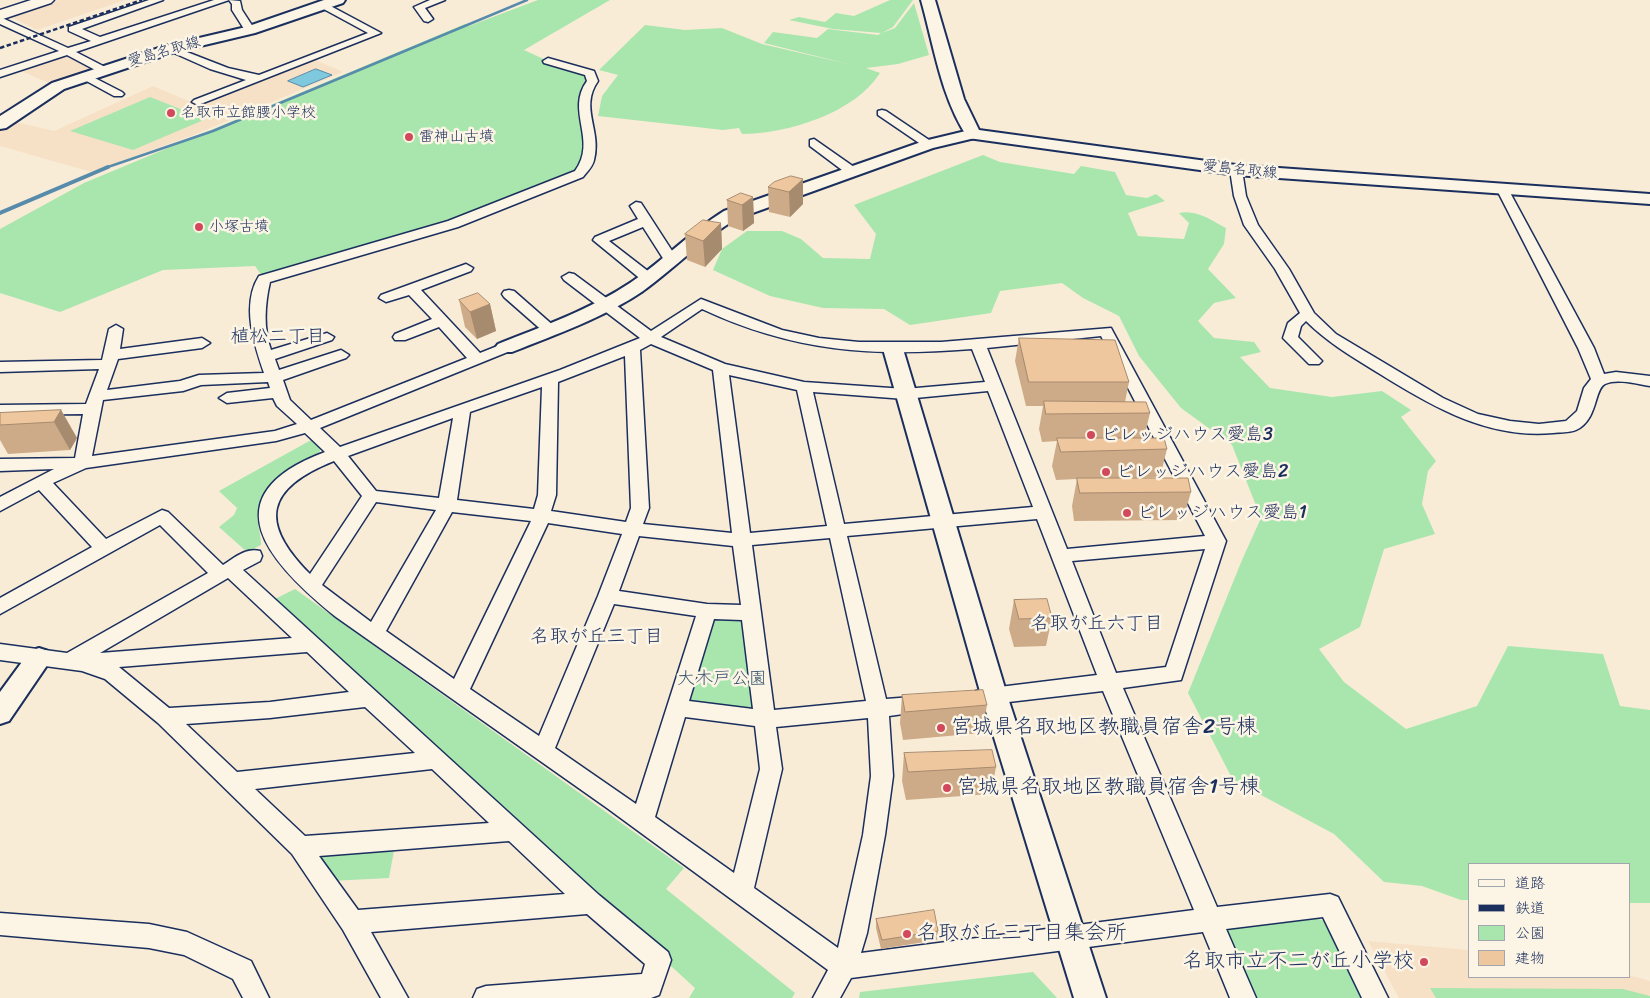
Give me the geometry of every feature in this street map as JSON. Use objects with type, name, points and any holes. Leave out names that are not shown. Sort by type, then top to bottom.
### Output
[{"type":"highway","points":[[0,10],[30,0]]},
{"type":"highway","points":[[0,15],[46,0]]},
{"type":"main road","name":"愛島名取線","points":[[0,124],[46,92],[86,76],[170,49],[250,30],[338,0]]},
{"type":"main road","points":[[928,0],[956,99],[966,122],[974,134]]},
{"type":"main road","name":"愛島名取線","points":[[974,134],[1236,170],[1650,199]]},
{"type":"street","points":[[100,41],[72,29],[158,0]]},
{"type":"street","points":[[0,74],[224,0]]},
{"type":"street","points":[[234,0],[237,3],[237,10],[250,30]]},
{"type":"street","points":[[428,19],[419,7],[440,0]]},
{"type":"street","points":[[198,102],[376,33],[323,5]]},
{"type":"street","points":[[0,20],[103,70]]},
{"type":"street","points":[[170,49],[225,71],[245,77],[260,78]]},
{"type":"street","points":[[548,61],[590,73],[593,81],[585,92],[584,100],[590,142],[589,156],[588,162],[579,174],[558,184],[524,195],[453,224],[264,279],[259,299],[258,319],[267,356],[283,402],[338,454],[371,496],[541,516],[633,530],[741,540],[945,523],[1042,512]]},
{"type":"street","points":[[86,76],[118,94]]},
{"type":"street","points":[[882,113],[929,144]]},
{"type":"street","points":[[0,465],[82,463],[276,436],[310,426],[605,307],[648,278],[709,226],[730,214],[850,170],[929,144],[974,134]]},
{"type":"street","points":[[814,143],[850,170]]},
{"type":"street","points":[[1236,170],[1240,196],[1251,225],[1282,269],[1308,315],[1331,337],[1436,402],[1474,418],[1492,422],[1539,429],[1571,426],[1584,413],[1592,388],[1599,380],[1616,377],[1650,381]]},
{"type":"street","points":[[1503,190],[1586,348],[1599,380]]},
{"type":"street","points":[[636,206],[670,260]]},
{"type":"street","points":[[646,221],[600,240],[648,278]]},
{"type":"street","points":[[386,298],[466,268]]},
{"type":"street","points":[[568,277],[605,307],[650,338],[720,368],[804,387],[905,394],[993,386]]},
{"type":"street","points":[[412,289],[477,359]]},
{"type":"street","points":[[509,294],[550,330]]},
{"type":"street","points":[[965,699],[1109,680],[1174,674],[1216,541],[1106,331],[893,349],[847,346],[780,334],[744,323],[701,304],[650,338],[632,347],[550,380],[463,408],[338,454],[290,476],[276,492],[267,509],[268,529],[275,545],[311,587],[741,891],[844,967],[1071,936],[1330,904],[1375,998]]},
{"type":"street","points":[[1308,315],[1298,318],[1292,328],[1290,338],[1314,361]]},
{"type":"street","points":[[400,336],[441,321]]},
{"type":"street","points":[[82,463],[94,403],[110,360],[116,329]]},
{"type":"street","points":[[267,356],[327,337]]},
{"type":"street","points":[[0,367],[110,360],[202,342]]},
{"type":"street","points":[[977,342],[1109,680],[1243,998]]},
{"type":"street","points":[[543,751],[608,596],[640,508],[632,347]]},
{"type":"street","points":[[893,349],[994,695],[1090,998]]},
{"type":"street","points":[[227,398],[277,384],[341,355]]},
{"type":"street","points":[[720,368],[771,769],[741,891]]},
{"type":"street","points":[[0,410],[94,403],[183,386],[199,380],[277,384]]},
{"type":"street","points":[[458,692],[541,516],[546,495],[550,380]]},
{"type":"street","points":[[804,387],[878,710],[882,776],[855,933],[844,967],[826,998]]},
{"type":"street","points":[[374,633],[448,505],[463,408]]},
{"type":"street","points":[[0,505],[82,463]]},
{"type":"street","points":[[42,482],[104,548]]},
{"type":"street","points":[[311,587],[371,496]]},
{"type":"street","points":[[0,607],[162,516],[369,698],[591,903],[659,960],[650,986],[486,998]]},
{"type":"street","points":[[1060,556],[1216,541]]},
{"type":"street","points":[[76,662],[254,556]]},
{"type":"street","points":[[608,596],[707,611],[751,613]]},
{"type":"street","points":[[642,821],[707,611]]},
{"type":"street","points":[[0,652],[76,662],[309,644]]},
{"type":"street","points":[[0,713],[39,658]]},
{"type":"street","points":[[76,662],[112,673],[165,717],[300,847],[352,922],[395,998]]},
{"type":"street","points":[[165,717],[270,710],[369,698]]},
{"type":"street","points":[[676,708],[766,719],[878,710],[946,702]]},
{"type":"street","points":[[233,782],[436,760]]},
{"type":"street","points":[[300,847],[512,831]]},
{"type":"street","points":[[352,922],[591,903]]},
{"type":"street","points":[[0,924],[149,936],[187,944],[242,970],[256,998]]},
{"type":"shaded area","points":[[59,0],[125,0],[37,30],[9,16]]},
{"type":"shaded area","points":[[65,55],[95,70],[53,85],[19,70]]},
{"type":"shaded area","name":"名取市立館腰小学校","points":[[313,59],[343,72],[196,134],[91,172],[0,146],[0,129],[12,121],[54,131],[153,86],[198,105]]},
{"type":"shaded area","name":"名取市立不二が丘小学校","points":[[1368,941],[1468,950],[1468,978],[1630,978],[1630,975],[1650,981],[1650,998],[1399,998]]},
{"type":"green space","points":[[538,0],[610,0],[524,50],[548,61],[590,73],[588,162],[558,184],[453,224],[264,279],[255,266],[163,270],[60,312],[0,293],[0,229],[84,183],[465,24],[469,26]]},
{"type":"green space","points":[[890,0],[913,0],[893,27],[882,33],[895,28],[914,3],[929,55],[898,64],[866,68],[880,73],[869,87],[837,110],[819,119],[779,130],[742,134],[739,128],[723,130],[598,116],[602,96],[618,75],[599,70],[645,25],[685,30],[722,28],[762,44],[852,65],[764,43],[773,32],[817,38],[828,29],[878,35],[881,33],[833,29],[789,20],[799,17],[825,22],[836,13],[854,16]]},
{"type":"green space","points":[[150,97],[206,119],[133,150],[70,131]]},
{"type":"green space","points":[[983,155],[1000,162],[1074,174],[1081,166],[1115,172],[1126,195],[1147,198],[1156,194],[1165,201],[1128,213],[1138,236],[1184,239],[1189,223],[1179,213],[1185,212],[1203,216],[1226,228],[1224,244],[1208,269],[1236,298],[1214,303],[1198,321],[1214,338],[1254,342],[1261,352],[1240,357],[1270,388],[1332,397],[1382,391],[1411,410],[1401,417],[1436,461],[1428,471],[1422,504],[1435,534],[1384,549],[1360,627],[1319,649],[1344,682],[1406,729],[1477,706],[1508,646],[1603,654],[1620,706],[1650,710],[1650,903],[1630,903],[1630,863],[1468,863],[1468,900],[1461,900],[1422,886],[1384,882],[1334,834],[1233,780],[1188,693],[1261,518],[1232,445],[1181,408],[1139,356],[1119,316],[1083,298],[1062,283],[1000,291],[991,313],[910,325],[884,309],[823,308],[770,296],[713,270],[722,249],[747,231],[782,231],[801,239],[823,258],[870,259],[876,234],[854,205]]},
{"type":"green space","points":[[313,439],[322,445],[319,453],[300,462],[281,475],[273,482],[261,500],[258,519],[261,545],[247,552],[219,527],[234,515],[237,508],[219,491]]},
{"type":"green space","points":[[295,589],[684,868],[666,889],[795,993],[792,998],[689,998],[695,988],[271,601]]},
{"type":"green space","name":"大木戸公園","points":[[714,616],[737,618],[746,623],[754,709],[749,713],[691,701],[688,694]]},
{"type":"green space","points":[[395,845],[389,878],[331,881],[312,850]]},
{"type":"green space","points":[[1309,915],[1334,925],[1367,998],[1250,998],[1225,927]]},
{"type":"green space","points":[[1033,972],[1057,998],[859,998],[860,992]]},
{"type":"green space","points":[[1430,988],[1623,989],[1650,996],[1650,998],[1436,998]]},
{"type":"water","points":[[316,69],[332,75],[303,87],[288,81]]},
{"type":"building","points":[[791,176],[803,179],[789,192],[768,187],[774,182]]},
{"type":"building","points":[[741,193],[753,197],[742,205],[727,200]]},
{"type":"building","points":[[703,220],[721,223],[703,241],[685,234]]},
{"type":"building","points":[[478,293],[490,304],[470,312],[459,300]]},
{"type":"building","points":[[1019,338],[1115,340],[1129,382],[1029,382]]},
{"type":"building","points":[[1044,401],[1146,402],[1150,413],[1046,414]]},
{"type":"building","points":[[61,410],[54,422],[0,425],[0,413]]},
{"type":"building","points":[[1057,438],[1164,438],[1167,449],[1061,452]]},
{"type":"building","points":[[1077,478],[1188,478],[1191,492],[1080,493]]},
{"type":"building","points":[[1047,599],[1052,618],[1019,619],[1014,600]]},
{"type":"building","points":[[983,690],[987,705],[905,712],[902,695]]},
{"type":"building","points":[[992,750],[996,767],[908,772],[904,753]]},
{"type":"building","points":[[934,910],[938,931],[882,940],[876,919]]},
{"type":"waterway","points":[[105,168],[213,131],[527,0]]},
{"type":"waterway","points":[[0,213],[108,167]]},
{"type":"railway","points":[[0,48],[142,0]]},
{"type":"place","name":"名取市立館腰小学校","points":[[171,113]]},
{"type":"place","name":"雷神山古墳","points":[[409,137]]},
{"type":"place","name":"小塚古墳","points":[[199,227]]},
{"type":"place","name":"ビレッジハウス愛島3","points":[[1091,435]]},
{"type":"place","name":"ビレッジハウス愛島2","points":[[1106,472]]},
{"type":"place","name":"ビレッジハウス愛島1","points":[[1127,513]]},
{"type":"place","name":"宮城県名取地区教職員宿舎2号棟","points":[[941,728]]},
{"type":"place","name":"宮城県名取地区教職員宿舎1号棟","points":[[947,788]]},
{"type":"place","name":"名取が丘三丁目集会所","points":[[907,934]]},
{"type":"place","name":"名取市立不二が丘小学校","points":[[1424,962]]},
{"type":"district","name":"植松二丁目","points":[[278,337]]},
{"type":"district","name":"名取が丘六丁目","points":[[1097,624]]},
{"type":"district","name":"名取が丘三丁目","points":[[597,637]]}]
